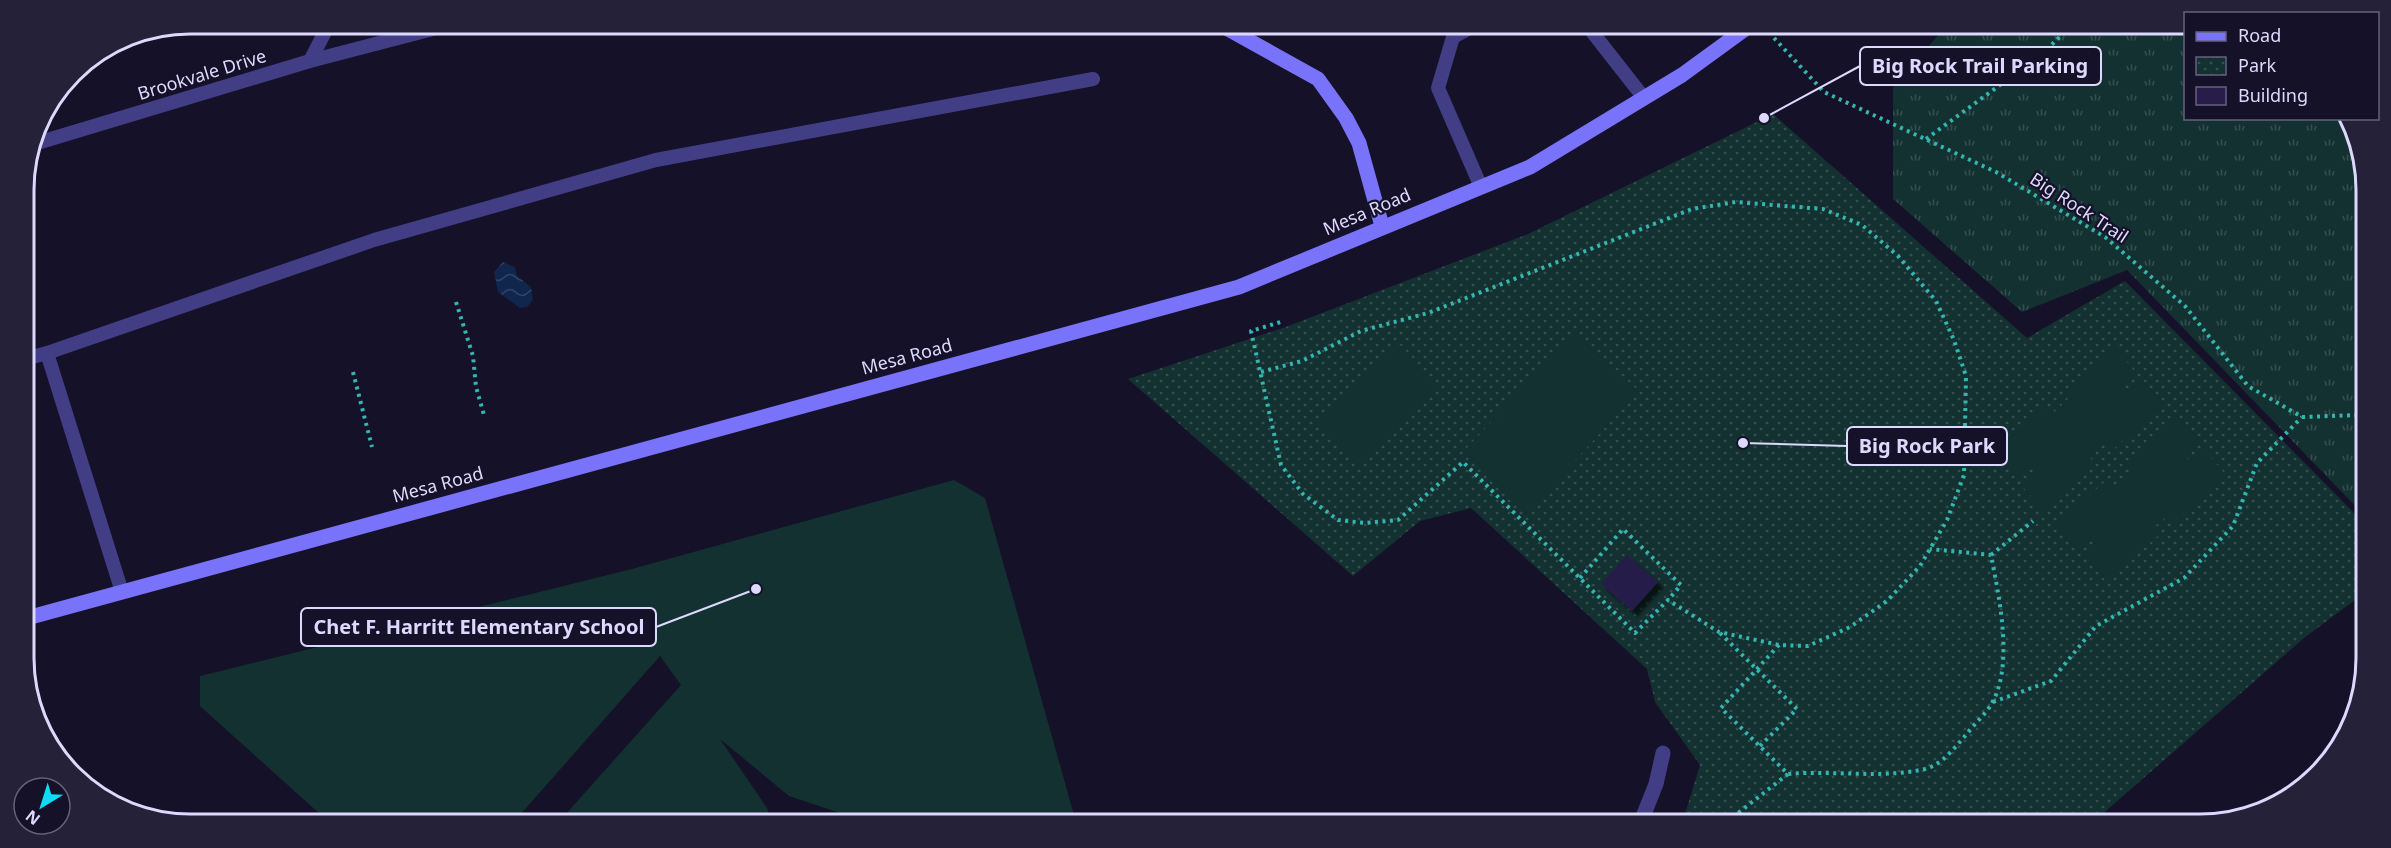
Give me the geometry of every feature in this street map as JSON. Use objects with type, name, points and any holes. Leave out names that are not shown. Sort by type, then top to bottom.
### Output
[{"type":"street","points":[[1237,34],[1318,79],[1346,118],[1359,143],[1382,226]]},
{"type":"street","name":"Mesa Road","points":[[34,616],[1239,287],[1382,226],[1530,167],[1683,75],[1738,34]]},
{"type":"street","points":[[1644,813],[1656,784],[1663,753]]},
{"type":"lane","points":[[310,61],[324,34]]},
{"type":"lane","name":"Brookvale Drive","points":[[43,141],[310,61],[414,34]]},
{"type":"lane","points":[[1460,34],[1454,37],[1438,88],[1481,186]]},
{"type":"lane","points":[[1594,34],[1644,98]]},
{"type":"lane","points":[[35,356],[374,240],[656,160],[1093,79]]},
{"type":"lane","points":[[47,353],[122,592]]},
{"type":"path","name":"Big Rock Trail","points":[[1770,34],[1824,92],[1996,172],[2104,237],[2185,306],[2248,386],[2302,417]]},
{"type":"path","points":[[1926,140],[2041,55],[2063,34]]},
{"type":"path","points":[[1261,372],[1302,361],[1361,332],[1428,313],[1692,208],[1736,202],[1823,209],[1862,225],[1898,256],[1936,302],[1954,340],[1966,376],[1964,476],[1947,520],[1920,566],[1887,601],[1850,627],[1808,646],[1779,645],[1719,632]]},
{"type":"path","points":[[456,302],[472,356],[476,387],[484,415]]},
{"type":"path","points":[[1284,321],[1251,332],[1281,465],[1303,494],[1338,520],[1365,523],[1398,520],[1463,462],[1635,633],[1681,585],[1623,529],[1580,578]]},
{"type":"path","points":[[353,372],[372,447]]},
{"type":"path","points":[[1992,702],[2051,681],[2096,626],[2184,578],[2233,526],[2257,463],[2302,417],[2356,415]]},
{"type":"path","points":[[1930,549],[1991,555],[2033,521]]},
{"type":"path","points":[[1738,813],[1788,774],[1815,771],[1899,773],[1928,768],[1948,756],[1992,702],[2003,663],[2002,619],[1991,555]]},
{"type":"path","points":[[1668,600],[1719,632],[1797,709],[1760,746]]},
{"type":"path","points":[[1779,645],[1721,708],[1788,774]]},
{"type":"green space","points":[[1939,34],[2184,34],[2184,120],[2340,120],[2351,150],[2356,190],[2356,507],[2127,270],[2022,312],[1893,199],[1893,87]]},
{"type":"green space","points":[[1773,114],[2027,338],[2125,281],[2356,515],[2356,599],[2304,638],[2104,813],[1685,813],[1700,765],[1655,702],[1647,669],[1471,508],[1420,521],[1353,576],[1128,379],[1283,328],[1528,234]]},
{"type":"green space","points":[[1574,333],[1639,391],[1529,510],[1464,451]]},
{"type":"green space","points":[[1400,345],[1440,387],[1356,464],[1317,422]]},
{"type":"green space","points":[[2115,347],[2135,372],[2122,384],[2129,392],[2143,380],[2164,404],[2112,450],[2105,442],[2089,456],[2095,464],[2043,510],[2022,486],[2036,473],[2028,465],[2015,477],[1994,453],[2046,407],[2052,414],[2068,399],[2063,393]]},
{"type":"green space","points":[[2177,418],[2198,442],[2184,454],[2191,463],[2205,451],[2226,475],[2174,521],[2168,515],[2152,529],[2158,536],[2106,581],[2085,557],[2099,545],[2091,536],[2077,548],[2056,524],[2108,479],[2115,486],[2131,472],[2125,464]]},
{"type":"green space","points":[[954,480],[985,498],[1074,814],[842,814],[789,796],[720,739],[769,814],[566,814],[681,685],[660,656],[521,814],[320,814],[200,706],[200,676],[632,569]]},
{"type":"water","points":[[503,262],[515,267],[517,276],[531,287],[533,300],[527,307],[520,308],[498,292],[494,272]]},
{"type":"building","points":[[1627,555],[1658,582],[1632,611],[1601,584]]},
{"type":"place","name":"Big Rock Trail Parking","points":[[1764,118]]},
{"type":"place","name":"Big Rock Park","points":[[1743,443]]},
{"type":"place","name":"Chet F. Harritt Elementary School","points":[[756,589]]}]
